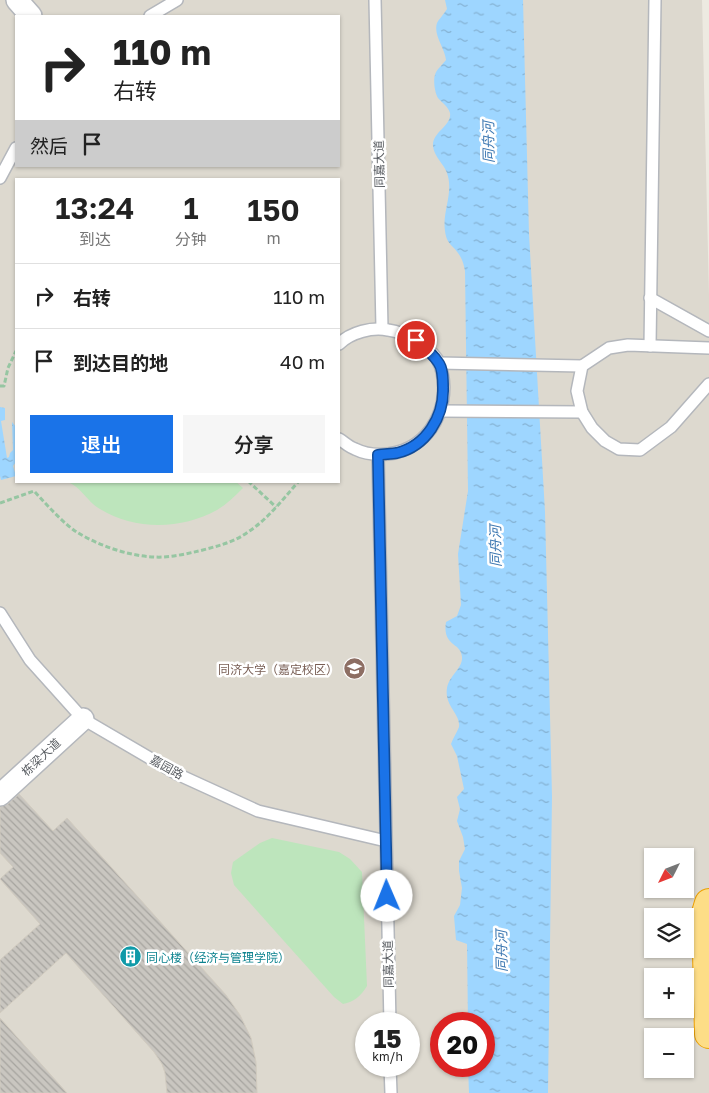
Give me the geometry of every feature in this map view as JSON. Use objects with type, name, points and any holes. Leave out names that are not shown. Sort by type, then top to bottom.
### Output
[{"type":"highway","points":[[709,903],[706,912],[709,1034]]},
{"type":"street","points":[[17,0],[30,15]]},
{"type":"street","name":"栋梁大道","points":[[0,795],[83,719]]},
{"type":"lane","points":[[152,15],[177,0]]},
{"type":"lane","name":"同嘉大道","points":[[376,0],[382,328]]},
{"type":"lane","points":[[650,346],[655,0]]},
{"type":"lane","points":[[0,178],[15,150]]},
{"type":"lane","points":[[650,298],[709,331]]},
{"type":"lane","points":[[340,343],[360,331],[382,328],[400,332],[416,340],[440,363],[444,397],[441,411],[432,430],[417,444],[398,452],[378,455],[356,450],[340,440]]},
{"type":"lane","points":[[440,363],[582,366],[609,348],[628,346],[709,348]]},
{"type":"lane","points":[[582,366],[577,391],[582,412],[592,428],[605,441],[620,449],[640,450],[671,427],[709,384]]},
{"type":"lane","points":[[441,411],[582,412]]},
{"type":"lane","name":"同嘉大道","points":[[378,455],[390,1012]]},
{"type":"lane","name":"嘉园路","points":[[0,613],[30,660],[83,719],[177,774],[258,811],[386,841]]},
{"type":"lane","points":[[390,1077],[391,1093]]},
{"type":"path","points":[[0,386],[4,386],[8,368],[15,353]]},
{"type":"path","points":[[250,483],[276,507]]},
{"type":"path","points":[[0,503],[34,491],[57,515],[76,531],[101,544],[118,550],[154,557],[182,555],[228,544],[249,532],[266,518],[297,483]]},
{"type":"shaded area","name":"同济大学（嘉定校区）","points":[[0,0],[702,0],[709,295],[709,1093],[0,1093]]},
{"type":"green space","points":[[70,483],[237,483],[243,488],[221,508],[203,517],[173,524],[158,525],[142,524],[113,516],[100,509]]},
{"type":"green space","points":[[272,838],[339,852],[350,859],[362,872],[367,986],[360,996],[351,1002],[343,1004],[334,997],[234,885],[231,873],[233,862],[260,843]]},
{"type":"water","name":"同舟河","points":[[445,0],[523,0],[529,234],[545,512],[552,796],[548,1093],[469,1093],[468,1077],[495,1077],[495,1012],[468,1012],[467,944],[456,940],[454,916],[460,905],[462,888],[459,861],[465,849],[457,821],[460,809],[457,797],[464,789],[457,756],[451,744],[459,727],[459,722],[448,700],[447,688],[462,661],[462,657],[459,649],[449,640],[445,630],[446,622],[457,616],[461,605],[458,554],[468,491],[465,271],[458,252],[449,243],[446,236],[445,216],[449,195],[449,180],[446,170],[435,154],[433,146],[436,137],[450,118],[448,108],[438,98],[434,84],[434,78],[438,69],[446,60],[436,28],[438,21],[447,9]]},
{"type":"water","points":[[0,407],[5,408],[5,420],[1,421],[7,458],[13,450],[12,422],[15,426],[15,463],[13,466],[15,476],[1,480]]},
{"type":"building","name":"同心楼（经济与管理学院）","points":[[19,794],[53,831],[67,818],[226,995],[240,1015],[251,1038],[256,1062],[257,1093],[167,1093],[165,1073],[162,1064],[154,1052],[66,953],[0,1013],[0,960],[40,924],[0,879],[13,867],[0,853],[0,807],[8,804]]},
{"type":"building","points":[[0,1018],[67,1093],[0,1093]]},
{"type":"place","name":"同济大学（嘉定校区）","points":[[354,669]]},
{"type":"place","name":"同心楼（经济与管理学院）","points":[[130,957]]},
{"type":"route","points":[[387,896],[378,455],[398,452],[417,444],[432,430],[441,411],[444,397],[440,363],[416,340]]}]
